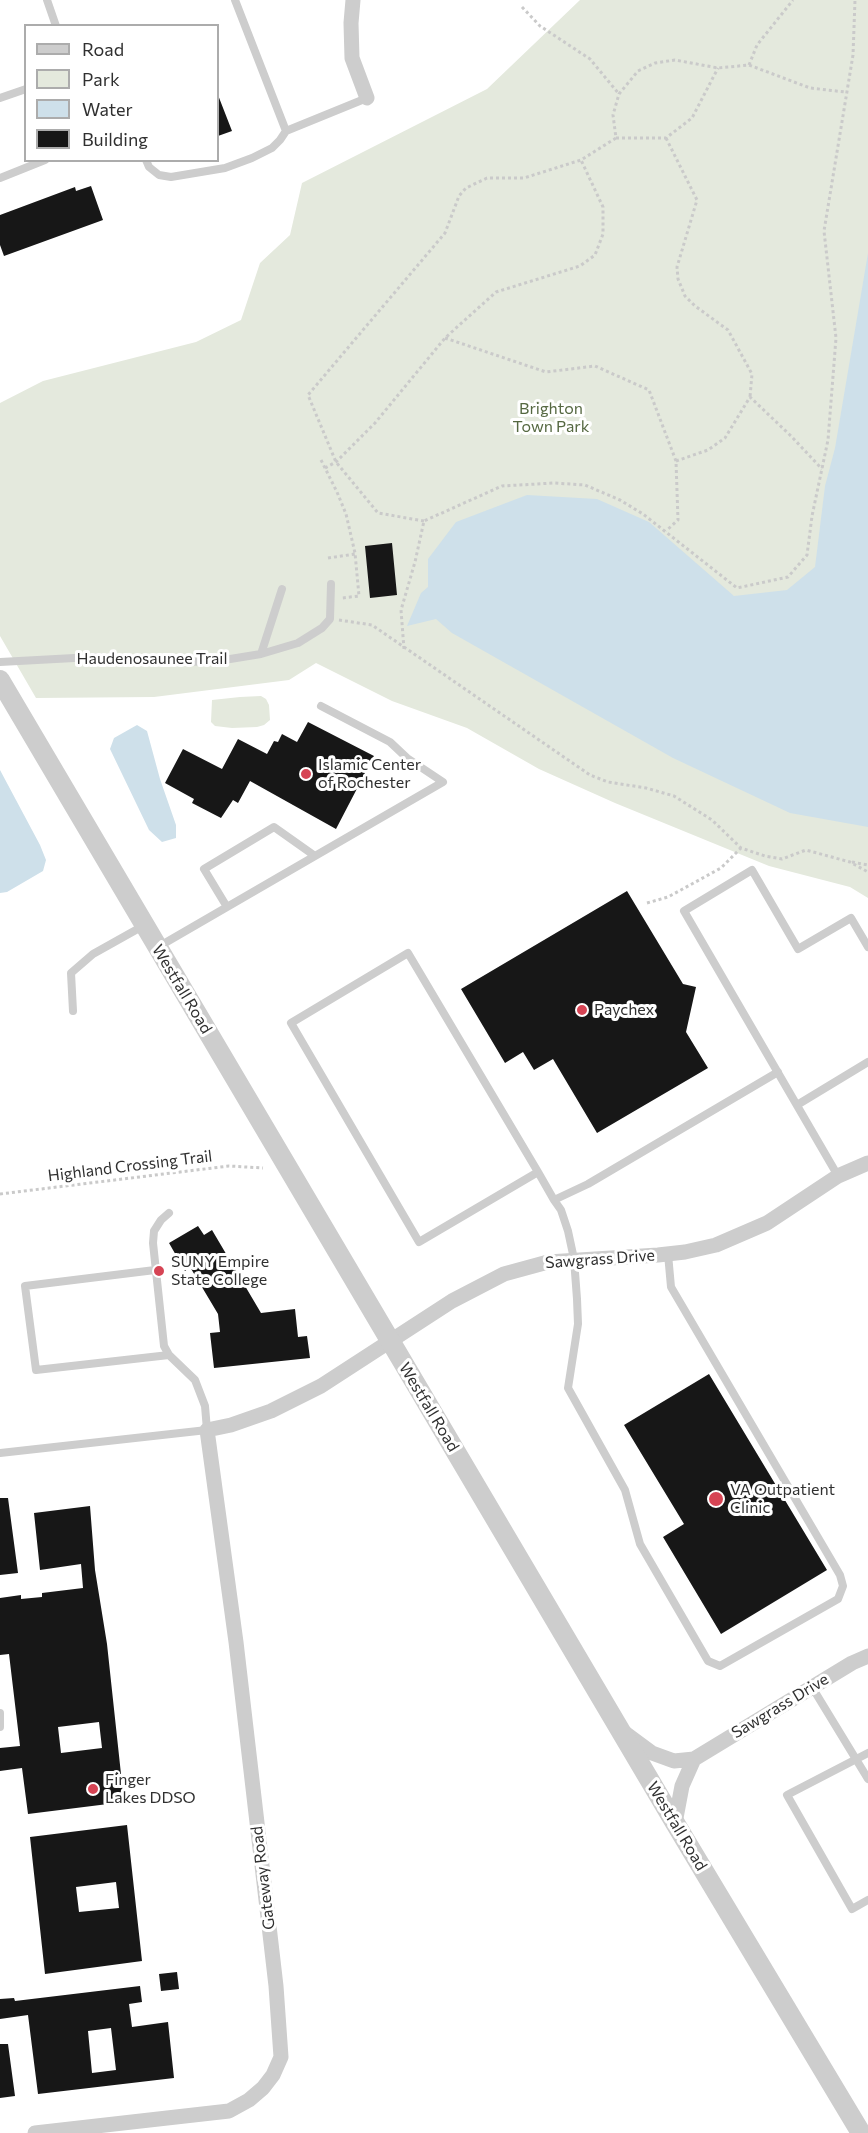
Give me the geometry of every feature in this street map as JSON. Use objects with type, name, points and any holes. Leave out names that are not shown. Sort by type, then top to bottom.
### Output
[{"type":"street","points":[[353,0],[352,58],[367,98]]},
{"type":"street","name":"Westfall Road","points":[[0,680],[675,1823],[861,2133]]},
{"type":"street","name":"Sawgrass Drive","points":[[207,1430],[231,1425],[271,1411],[321,1386],[452,1302],[504,1274],[548,1262],[701,1250],[767,1223],[838,1176],[868,1163]]},
{"type":"street","name":"Gateway Road","points":[[35,2133],[229,2110],[249,2100],[263,2088],[273,2075],[281,2057],[276,1986],[236,1642],[207,1430]]},
{"type":"street","name":"Sawgrass Drive","points":[[694,1759],[852,1663],[868,1656]]},
{"type":"street","points":[[620,1730],[652,1753],[674,1761],[694,1759],[682,1786],[675,1823]]},
{"type":"lane","points":[[47,0],[55,24]]},
{"type":"lane","points":[[235,0],[286,131]]},
{"type":"lane","points":[[0,98],[24,90]]},
{"type":"lane","points":[[148,162],[149,167],[159,175],[181,176],[234,165],[262,153],[280,140],[286,131],[367,98]]},
{"type":"lane","points":[[0,178],[40,162]]},
{"type":"lane","points":[[330,618],[331,584]]},
{"type":"lane","points":[[261,654],[282,589]]},
{"type":"lane","name":"Haudenosaunee Trail","points":[[0,662],[93,657],[203,662],[261,654],[298,643],[317,633],[330,618]]},
{"type":"lane","points":[[157,947],[443,782],[407,758],[390,742],[321,706]]},
{"type":"lane","points":[[227,907],[204,869],[274,827],[315,856]]},
{"type":"lane","points":[[838,1176],[684,911],[752,870],[798,949],[851,918],[868,947]]},
{"type":"lane","points":[[73,1011],[71,972],[93,954],[144,925]]},
{"type":"lane","points":[[538,1172],[419,1242],[291,1023],[408,953],[561,1210],[574,1259],[578,1324],[568,1388],[625,1490],[640,1544],[708,1661],[720,1666],[838,1599],[843,1586],[840,1575],[671,1287],[668,1254]]},
{"type":"lane","points":[[796,1105],[868,1062]]},
{"type":"lane","points":[[554,1200],[588,1184],[778,1072]]},
{"type":"lane","points":[[0,1453],[207,1430],[205,1406],[195,1380],[169,1355],[164,1346],[153,1243],[154,1231],[169,1213]]},
{"type":"lane","points":[[155,1270],[25,1286],[36,1370],[169,1355]]},
{"type":"lane","points":[[812,1687],[868,1779]]},
{"type":"lane","points":[[0,1713],[0,1727]]},
{"type":"lane","points":[[868,1753],[824,1774],[787,1796],[852,1909],[868,1900]]},
{"type":"path","points":[[749,65],[757,45],[793,0]]},
{"type":"path","points":[[718,68],[692,118],[666,138],[616,138],[581,160],[524,178],[487,178],[466,188],[459,196],[445,233],[308,395],[336,462],[378,513],[424,521],[502,486],[554,483],[585,485],[620,500],[644,514],[737,588],[788,577],[807,555],[812,516],[828,440],[836,338],[824,231],[853,55],[855,0]]},
{"type":"path","points":[[522,7],[540,26],[590,59],[619,94]]},
{"type":"path","points":[[616,138],[613,115],[619,94],[638,71],[655,63],[675,60],[718,68],[749,65],[810,88],[846,92]]},
{"type":"path","points":[[666,138],[697,200],[677,267],[678,279],[685,296],[729,330],[752,374],[750,397],[725,438],[708,450],[675,462]]},
{"type":"path","points":[[325,468],[336,462],[375,423],[445,338],[496,292],[580,266],[594,255],[603,234],[603,207],[581,160]]},
{"type":"path","points":[[445,338],[546,372],[595,366],[649,390],[675,462],[678,520],[666,531]]},
{"type":"path","points":[[750,397],[791,435],[822,469]]},
{"type":"path","points":[[321,460],[346,514],[355,555],[359,596],[342,598]]},
{"type":"path","points":[[404,649],[401,610],[424,521]]},
{"type":"path","points":[[328,558],[355,555]]},
{"type":"path","points":[[330,618],[372,625],[590,775],[608,782],[646,788],[674,796],[712,820],[741,848],[782,859],[806,850],[868,865]]},
{"type":"path","points":[[647,903],[668,897],[721,868],[741,848]]},
{"type":"path","points":[[850,862],[868,872]]},
{"type":"path","name":"Highland Crossing Trail","points":[[0,1194],[229,1166],[263,1167]]},
{"type":"green space","name":"Brighton Town Park","points":[[580,0],[868,0],[868,898],[850,887],[769,866],[615,803],[539,769],[467,728],[392,701],[316,663],[289,680],[154,697],[36,698],[0,636],[0,403],[43,381],[196,342],[241,320],[260,263],[290,235],[302,183],[487,89]]},
{"type":"green space","points":[[261,696],[269,705],[270,720],[264,725],[232,728],[215,726],[211,722],[212,700]]},
{"type":"water","points":[[868,253],[868,827],[790,813],[673,758],[452,633],[436,619],[407,626],[421,593],[428,587],[428,559],[456,522],[527,495],[597,499],[649,522],[734,596],[787,590],[815,567],[825,486],[835,448]]},
{"type":"water","points":[[137,725],[147,731],[176,825],[176,838],[162,842],[149,830],[110,749],[114,738]]},
{"type":"water","points":[[0,770],[46,860],[43,871],[7,892],[0,893]]},
{"type":"building","points":[[219,98],[232,131],[219,136]]},
{"type":"building","points":[[91,186],[103,220],[4,256],[0,245],[0,215],[75,187],[76,191]]},
{"type":"building","points":[[392,543],[397,595],[370,598],[365,546]]},
{"type":"building","name":"Islamic Center of Rochester","points":[[308,722],[374,756],[336,829],[250,781],[238,803],[233,800],[221,818],[192,803],[194,799],[165,783],[183,749],[222,769],[238,739],[267,754],[274,741],[278,742],[282,734],[297,742]]},
{"type":"building","name":"Paychex","points":[[627,891],[683,984],[696,987],[686,1032],[708,1068],[597,1133],[553,1059],[534,1070],[523,1052],[505,1063],[461,989]]},
{"type":"building","points":[[198,1226],[204,1235],[212,1230],[261,1313],[295,1309],[298,1337],[307,1336],[310,1358],[214,1368],[210,1333],[220,1332],[218,1314],[190,1267],[185,1271],[169,1243]]},
{"type":"building","points":[[709,1374],[827,1570],[721,1634],[663,1537],[684,1524],[624,1425]]},
{"type":"building","points":[[0,1498],[8,1498],[18,1573],[0,1575]]},
{"type":"building","points":[[90,1506],[95,1570],[107,1644],[124,1802],[28,1814],[22,1768],[0,1771],[0,1748],[20,1746],[9,1654],[0,1655],[0,1598],[21,1595],[21,1599],[42,1597],[42,1593],[83,1588],[81,1564],[40,1570],[34,1513]],"holes":[[[99,1722],[102,1748],[61,1753],[58,1727]]]},
{"type":"building","points":[[127,1825],[142,1961],[45,1974],[30,1837]],"holes":[[[116,1882],[119,1908],[79,1912],[76,1887]]]},
{"type":"building","points":[[177,1972],[179,1989],[161,1991],[159,1974]]},
{"type":"building","points":[[140,1986],[142,2002],[129,2004],[132,2027],[168,2022],[174,2078],[38,2094],[28,2015],[0,2019],[0,1999],[14,1998],[15,2001]],"holes":[[[111,2028],[116,2070],[92,2073],[88,2031]]]},
{"type":"building","points":[[0,2044],[8,2044],[15,2096],[0,2098]]},
{"type":"place","name":"Islamic Center of Rochester","points":[[306,774]]},
{"type":"place","name":"Paychex","points":[[582,1010]]},
{"type":"place","name":"SUNY Empire State College","points":[[159,1271]]},
{"type":"place","name":"VA Outpatient Clinic","points":[[716,1499]]},
{"type":"place","name":"Finger Lakes DDSO","points":[[93,1789]]}]
